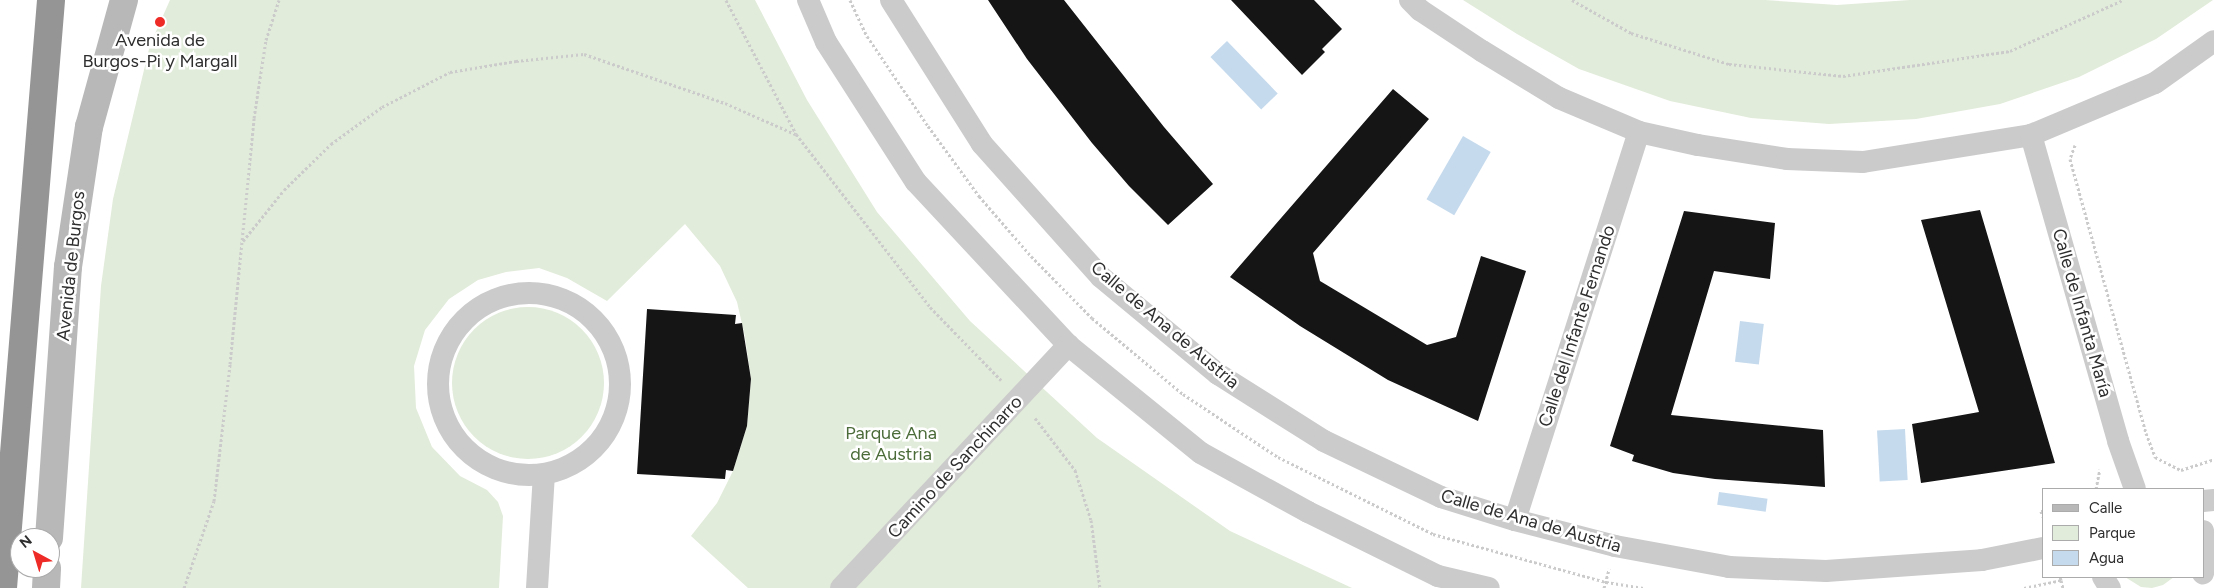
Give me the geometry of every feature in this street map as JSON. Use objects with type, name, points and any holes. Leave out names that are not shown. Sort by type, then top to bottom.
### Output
[{"type":"highway","points":[[3,588],[51,0]]},
{"type":"street","name":"Avenida de Burgos","points":[[50,528],[68,266],[89,127],[124,0]]},
{"type":"street","points":[[808,0],[826,42],[916,182],[1068,345],[1201,452],[1308,512],[1438,576],[1489,588]]},
{"type":"street","name":"Calle de Ana de Austria","points":[[890,0],[982,144],[1101,277],[1218,374],[1324,441],[1441,496],[1515,520],[1627,549],[1730,567],[1826,571],[1982,560],[2042,548]]},
{"type":"street","points":[[1410,0],[1420,10],[1482,51],[1559,98],[1639,132],[1698,145],[1787,159],[1863,162],[2031,135],[2155,83],[2214,41]]},
{"type":"street","name":"Calle del Infante Fernando","points":[[1515,520],[1639,132]]},
{"type":"street","name":"Calle de Infanta María","points":[[2031,135],[2118,441],[2135,488]]},
{"type":"street","points":[[518,292],[550,294],[579,306],[602,327],[618,355],[622,386],[615,417],[599,444],[574,464],[544,475],[515,475],[487,466],[464,449],[447,425],[438,397],[438,368],[448,340],[466,317],[490,300],[518,292]]},
{"type":"street","name":"Camino de Sanchinarro","points":[[841,588],[1068,345]]},
{"type":"street","points":[[537,588],[544,475]]},
{"type":"street","points":[[2204,536],[2207,560],[2204,569]]},
{"type":"path","points":[[184,588],[214,501],[257,98],[266,40],[279,0]]},
{"type":"path","points":[[726,0],[796,134],[930,307],[1019,398],[1075,470],[1091,520],[1100,588]]},
{"type":"path","points":[[1572,0],[1631,32],[1729,64],[1843,76],[2010,50],[2123,0]]},
{"type":"path","points":[[243,241],[284,190],[331,144],[382,107],[450,72],[516,61],[584,54],[725,103],[796,134]]},
{"type":"path","points":[[2083,142],[2075,146],[2070,159],[2146,433],[2155,457],[2181,470],[2214,458]]},
{"type":"path","points":[[2024,588],[2060,578],[2063,588]]},
{"type":"green space","name":"Parque Ana de Austria","points":[[170,0],[755,0],[807,100],[877,212],[970,321],[1097,438],[1230,531],[1352,588],[748,588],[691,536],[717,503],[733,471],[747,426],[751,379],[745,337],[737,302],[720,266],[685,224],[607,301],[567,278],[539,268],[506,272],[478,280],[449,299],[425,330],[414,366],[416,408],[432,447],[460,476],[487,490],[498,502],[503,516],[499,588],[81,588],[101,286],[113,199],[150,45]]},
{"type":"green space","points":[[1463,0],[1765,0],[1837,5],[1910,0],[2213,0],[2156,39],[2079,77],[2000,104],[1916,119],[1829,124],[1751,118],[1670,101],[1579,69],[1517,34]]},
{"type":"green space","points":[[528,307],[557,313],[582,329],[598,354],[604,383],[598,412],[582,437],[557,453],[528,459],[499,453],[474,437],[458,412],[452,383],[458,354],[474,329],[499,313]]},
{"type":"green space","points":[[2127,578],[2173,578],[2163,585],[2152,588],[2141,587]]},
{"type":"water","points":[[1227,41],[1278,94],[1261,109],[1210,57]]},
{"type":"water","points":[[1463,136],[1491,152],[1454,215],[1426,199]]},
{"type":"water","points":[[1740,321],[1764,324],[1759,365],[1735,362]]},
{"type":"water","points":[[1905,429],[1908,480],[1880,481],[1877,430]]},
{"type":"water","points":[[1719,492],[1768,499],[1766,512],[1717,505]]},
{"type":"building","points":[[988,0],[1064,0],[1164,127],[1213,184],[1168,225],[1129,186],[1092,143],[1027,59]]},
{"type":"building","points":[[1231,0],[1314,0],[1342,29],[1322,49],[1325,52],[1302,75]]},
{"type":"building","points":[[1393,89],[1429,119],[1313,253],[1320,281],[1427,345],[1456,337],[1481,256],[1526,271],[1478,421],[1388,380],[1300,326],[1230,277]]},
{"type":"building","points":[[1980,210],[2055,463],[1921,483],[1912,424],[1979,412],[1921,220]]},
{"type":"building","points":[[1684,211],[1775,223],[1770,279],[1714,271],[1671,415],[1823,430],[1825,487],[1715,479],[1673,473],[1632,461],[1634,455],[1610,446]]},
{"type":"building","points":[[647,309],[736,315],[735,324],[742,323],[751,379],[747,426],[733,471],[726,470],[725,479],[637,474]]},
{"type":"place","name":"Avenida de Burgos-Pi y Margall","points":[[160,22]]}]
